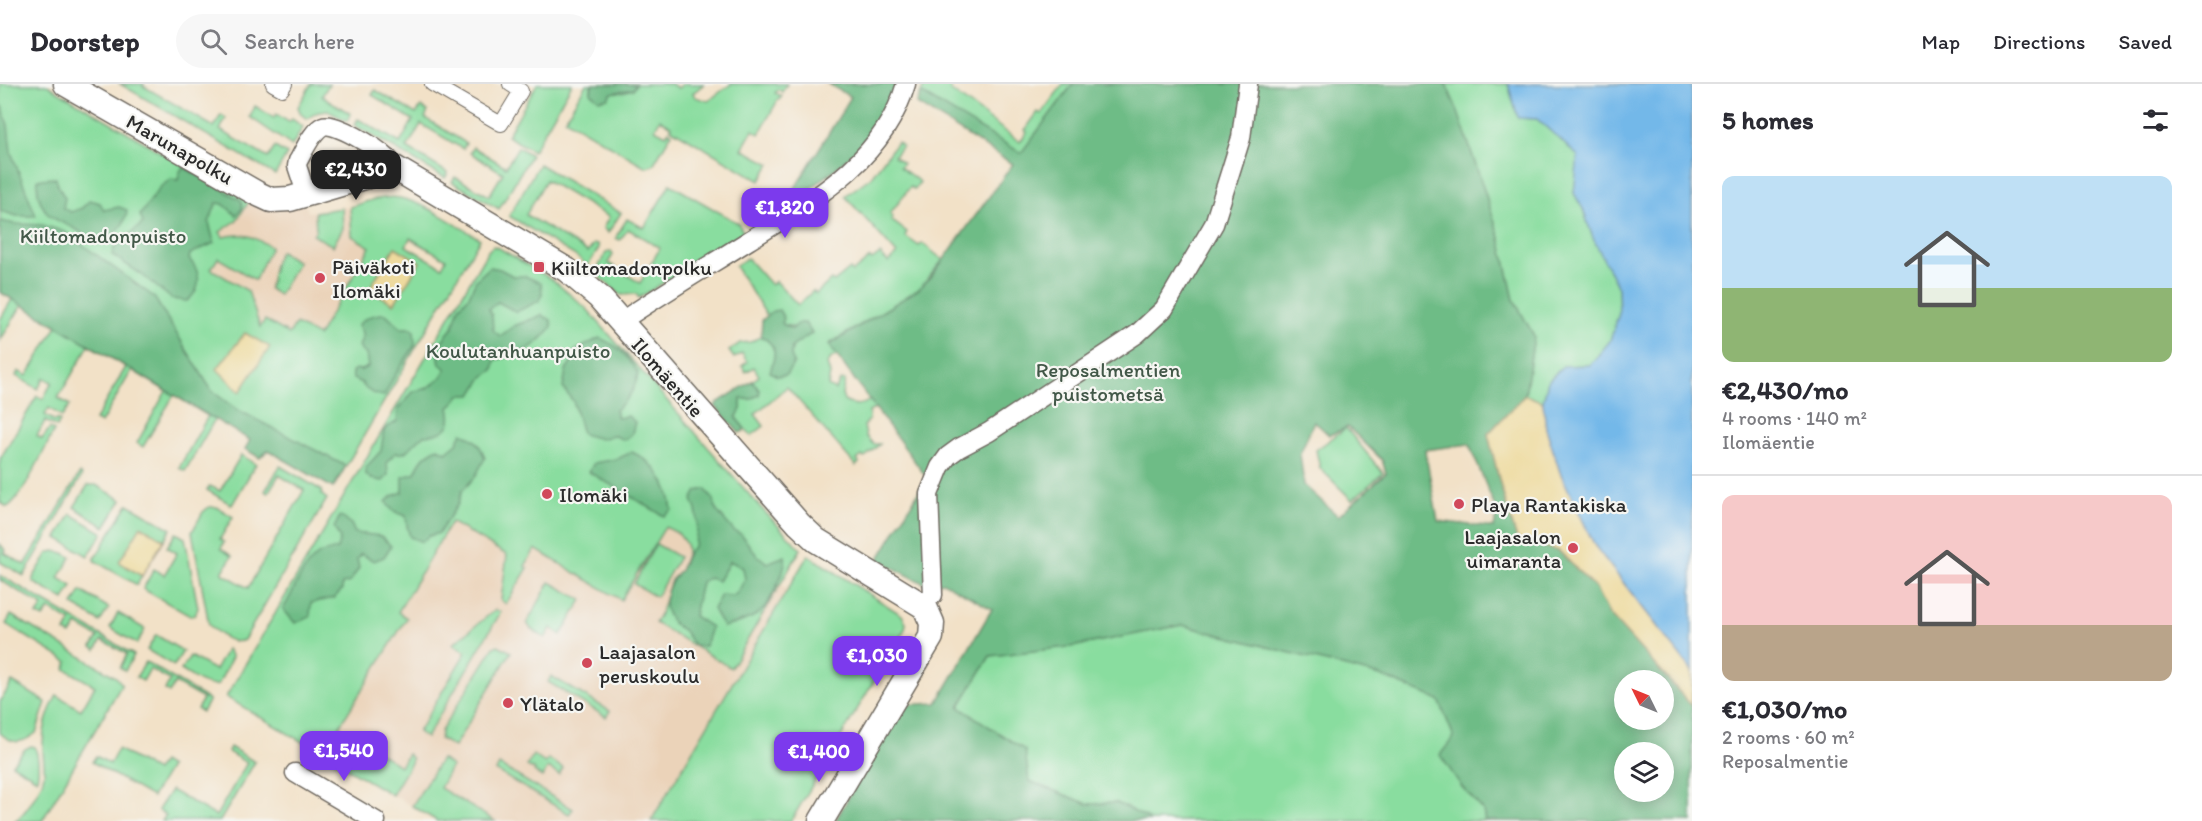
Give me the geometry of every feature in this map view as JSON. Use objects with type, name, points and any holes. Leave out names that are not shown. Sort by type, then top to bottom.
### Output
[{"type":"street","name":"Marunapolku","points":[[66,84],[262,196],[280,200],[306,194]]},
{"type":"street","points":[[273,84],[282,89],[285,84]]},
{"type":"street","points":[[432,84],[501,124],[521,91],[510,84]]},
{"type":"street","points":[[620,322],[816,198],[848,174],[867,154],[891,120],[906,84]]},
{"type":"street","points":[[821,821],[931,637],[929,494],[940,467],[948,456],[959,448],[989,432],[1137,334],[1164,309],[1214,224],[1241,138],[1248,84]]},
{"type":"street","name":"Ilomäentie","points":[[306,194],[297,166],[298,161],[317,130],[324,125],[333,125],[387,157],[395,168],[567,270],[599,297],[799,524],[816,540],[929,601]]},
{"type":"street","points":[[306,194],[395,168]]},
{"type":"street","points":[[295,774],[376,821]]},
{"type":"shaded area","points":[[250,200],[306,206],[308,212],[350,207],[352,236],[409,241],[406,246],[441,267],[338,445],[211,269],[218,258],[243,234],[223,237],[220,232],[236,221]]},
{"type":"shaded area","name":"Laajasalon peruskoulu","points":[[489,456],[669,519],[835,617],[714,821],[437,821],[317,751]]},
{"type":"green space","name":"Kiiltomadonpuisto","points":[[0,84],[46,84],[181,164],[250,200],[236,221],[220,232],[223,237],[248,236],[271,247],[255,280],[218,258],[211,269],[248,291],[260,327],[265,320],[289,334],[296,324],[318,336],[370,247],[352,236],[350,207],[381,198],[400,198],[431,210],[480,239],[333,488],[215,419],[185,471],[179,468],[208,416],[174,395],[143,447],[137,443],[166,391],[132,370],[101,423],[95,420],[126,367],[89,345],[58,398],[70,405],[62,417],[49,408],[45,415],[55,421],[57,419],[60,421],[57,427],[45,421],[37,436],[42,439],[50,428],[54,431],[26,484],[7,507],[0,502],[0,459],[37,396],[43,399],[52,382],[44,378],[38,389],[16,376],[18,371],[27,376],[57,326],[22,305],[0,341],[0,320],[12,299],[0,292]],"holes":[[[410,238],[446,259],[442,267],[406,246]]]},
{"type":"green space","points":[[120,84],[144,84],[143,86],[214,127],[221,115],[226,118],[220,130],[268,158],[275,147],[287,154],[275,175]]},
{"type":"green space","points":[[311,84],[329,84],[322,96],[351,114],[347,121],[326,110],[307,119],[301,114],[298,107]]},
{"type":"green space","points":[[537,84],[572,84],[533,151],[507,136]]},
{"type":"green space","points":[[586,84],[591,84],[591,93],[623,92],[633,89],[636,84],[671,84],[678,88],[683,84],[704,84],[693,93],[695,97],[708,101],[731,84],[787,84],[782,92],[778,89],[775,93],[782,96],[759,134],[753,130],[742,149],[770,164],[760,181],[670,128],[671,126],[660,119],[655,129],[666,135],[669,131],[672,133],[653,165],[646,167],[565,119]]},
{"type":"green space","points":[[592,84],[636,84],[633,89],[612,93],[608,98],[599,100],[591,93]]},
{"type":"green space","points":[[828,84],[897,84],[877,124],[864,141],[834,170],[782,209],[851,97]]},
{"type":"green space","points":[[925,84],[947,84],[951,87],[950,90],[1020,142],[1027,132],[1025,130],[1038,112],[1041,114],[1063,84],[1073,84],[1021,154],[921,93]]},
{"type":"green space","name":"Reposalmentien puistometsä","points":[[1073,84],[1446,84],[1457,109],[1500,238],[1514,300],[1534,336],[1525,395],[1488,434],[1517,539],[1559,551],[1596,589],[1609,614],[1660,670],[1614,670],[1614,730],[1674,730],[1674,686],[1692,706],[1692,821],[1485,821],[1483,810],[1462,787],[1440,755],[1454,737],[1439,700],[1381,676],[1182,625],[1076,646],[990,656],[959,707],[1025,750],[1029,781],[1088,804],[1117,803],[1149,821],[835,821],[902,705],[937,703],[992,609],[943,582],[927,585],[878,560],[927,478],[829,345],[919,289],[931,277],[1013,164],[917,104],[921,93],[1021,153]],"holes":[[[1314,421],[1329,435],[1348,427],[1382,460],[1386,473],[1338,516],[1304,485],[1300,454]],[[1469,444],[1497,512],[1494,528],[1438,521],[1425,450]]]},
{"type":"green space","points":[[1426,84],[1508,84],[1518,118],[1537,119],[1579,156],[1574,193],[1618,288],[1619,314],[1610,341],[1590,365],[1563,366],[1548,381],[1543,402],[1525,395],[1534,336],[1514,300],[1500,238],[1466,136]]},
{"type":"green space","points":[[375,90],[416,114],[421,107],[428,111],[425,118],[466,143],[463,149],[421,124],[407,148],[448,173],[445,178],[354,125],[358,119],[400,143],[413,120],[372,95]]},
{"type":"green space","points":[[0,101],[8,125],[11,152],[36,216],[17,216],[0,211]]},
{"type":"green space","points":[[255,106],[274,118],[276,114],[289,122],[292,119],[303,127],[292,146],[250,117]]},
{"type":"green space","points":[[897,142],[902,146],[894,156],[903,163],[900,167],[920,182],[914,189],[910,187],[890,214],[893,217],[891,220],[907,232],[905,236],[919,246],[922,243],[943,260],[919,289],[829,344],[838,356],[832,357],[827,364],[830,374],[828,386],[835,390],[841,380],[845,381],[842,394],[844,401],[857,405],[870,400],[876,408],[869,412],[869,420],[864,426],[866,436],[873,444],[880,444],[864,458],[862,456],[857,460],[859,463],[856,466],[787,387],[755,414],[764,426],[751,436],[736,418],[741,409],[741,399],[751,399],[757,386],[752,381],[759,376],[754,367],[746,372],[742,366],[747,362],[742,353],[734,358],[729,351],[740,343],[751,342],[761,336],[771,342],[775,352],[773,363],[791,356],[792,347],[812,333],[782,324],[773,311],[767,316],[735,266],[747,258],[771,285],[776,281],[798,305],[813,291],[816,294],[831,280],[834,282],[850,269],[853,272],[870,258],[872,260],[880,254],[888,262],[897,254],[845,196],[871,177]]},
{"type":"green space","points":[[473,147],[506,167],[518,147],[531,155],[499,209],[452,182],[455,177],[489,196],[503,173],[470,153]]},
{"type":"green space","points":[[539,164],[621,213],[608,233],[603,228],[609,217],[546,180],[526,215],[588,252],[594,244],[598,244],[599,248],[588,266],[574,255],[509,216]]},
{"type":"green space","points":[[183,167],[241,200],[242,205],[236,215],[223,204],[217,203],[209,222],[214,243],[190,254],[189,259],[198,275],[198,286],[187,301],[172,299],[141,274],[112,255],[114,248],[143,223],[140,215],[160,187],[171,179],[178,180]]},
{"type":"green space","points":[[56,178],[65,198],[63,208],[71,212],[82,208],[90,200],[100,203],[104,210],[119,207],[127,210],[124,221],[113,236],[97,242],[48,214],[39,197],[38,179]]},
{"type":"green space","points":[[670,184],[738,223],[744,233],[639,298],[636,294],[621,295],[595,273],[606,253],[611,251],[613,255],[608,263],[640,283],[660,248],[628,229],[620,240],[616,238],[627,219],[644,228]]},
{"type":"green space","points":[[342,208],[343,228],[333,246],[313,235],[316,230],[315,212]]},
{"type":"green space","points":[[0,221],[42,225],[65,232],[154,297],[212,391],[236,409],[346,466],[333,488],[268,450],[260,458],[245,449],[250,440],[0,292]]},
{"type":"green space","name":"Koulutanhuanpuisto","points":[[493,246],[553,280],[587,309],[762,509],[801,549],[731,668],[655,623],[671,580],[680,571],[687,552],[686,544],[678,533],[665,527],[621,600],[535,549],[525,566],[528,568],[506,604],[501,600],[507,555],[451,522],[398,612],[407,618],[339,727],[400,766],[408,754],[412,759],[392,795],[226,697]]},
{"type":"green space","points":[[280,251],[298,262],[279,295],[269,289],[274,264]]},
{"type":"green space","points":[[490,267],[513,276],[525,276],[541,283],[542,294],[539,301],[516,312],[498,302],[489,309],[492,315],[493,330],[500,336],[514,326],[542,315],[551,320],[552,327],[527,350],[495,360],[493,370],[483,377],[472,395],[460,395],[449,408],[450,421],[445,429],[424,435],[404,453],[395,453],[387,462],[388,475],[383,481],[371,479],[365,473],[367,466],[381,451],[384,430],[397,421],[398,409],[414,391],[429,387],[446,369],[440,364],[437,347],[453,327],[459,307],[469,296],[476,280]]},
{"type":"green space","points":[[779,310],[784,318],[782,324],[792,329],[799,323],[805,323],[812,333],[792,347],[791,356],[794,363],[786,375],[777,376],[770,372],[774,360],[773,347],[761,336],[762,320],[773,311]]},
{"type":"green space","points":[[386,314],[401,328],[411,328],[414,331],[415,345],[384,396],[371,392],[362,383],[353,379],[352,372],[355,369],[361,370],[368,367],[366,354],[362,352],[359,345],[362,335],[358,325],[368,317]]},
{"type":"green space","points":[[599,338],[622,352],[638,373],[630,394],[615,410],[618,418],[628,416],[635,422],[632,434],[624,440],[613,435],[601,439],[582,434],[573,401],[563,388],[566,370],[574,359],[575,351]]},
{"type":"green space","points":[[752,381],[760,391],[759,395],[751,399],[741,399],[741,409],[736,418],[744,431],[739,433],[715,406]]},
{"type":"green space","points":[[1346,428],[1383,473],[1352,500],[1320,468],[1316,450]]},
{"type":"green space","points":[[462,433],[476,442],[485,458],[475,477],[462,491],[458,504],[439,533],[429,536],[422,542],[410,537],[406,516],[394,511],[386,502],[392,496],[403,492],[403,477],[415,473],[426,455],[438,448],[446,452],[457,443]]},
{"type":"green space","points":[[632,452],[648,462],[664,483],[672,510],[664,516],[589,472],[594,463],[617,459]]},
{"type":"green space","points":[[241,455],[256,464],[232,505],[207,490],[210,486],[220,491]]},
{"type":"green space","points":[[280,466],[321,490],[322,495],[327,499],[244,640],[235,641],[225,638],[209,625],[192,532],[203,512],[209,507],[217,507],[233,517],[220,539],[224,542],[221,549],[232,556],[222,573],[248,588],[304,490],[279,475],[268,493],[265,491]]},
{"type":"green space","points":[[80,473],[82,475],[79,481],[24,576],[0,562],[0,544],[6,551],[4,553],[25,565]]},
{"type":"green space","points":[[88,485],[96,485],[122,500],[105,527],[74,507]]},
{"type":"green space","points":[[705,489],[714,500],[716,510],[734,531],[741,534],[756,554],[767,563],[785,556],[785,561],[776,587],[762,610],[750,619],[723,627],[713,609],[721,595],[733,596],[738,592],[745,579],[743,568],[730,561],[718,581],[709,578],[701,582],[694,616],[711,627],[705,646],[695,646],[684,631],[668,617],[665,597],[694,546],[698,523],[692,500],[697,491]]},
{"type":"green space","points":[[128,504],[171,529],[164,540],[141,527],[119,562],[142,576],[137,585],[95,561]]},
{"type":"green space","points":[[71,514],[103,533],[88,556],[57,538]]},
{"type":"green space","points":[[340,516],[351,524],[355,533],[381,536],[391,546],[384,557],[374,561],[361,554],[357,559],[359,568],[350,582],[342,584],[342,590],[334,598],[311,603],[310,617],[295,623],[283,609],[302,573],[312,560],[320,554],[337,549],[340,538],[334,528]]},
{"type":"green space","points":[[176,533],[185,538],[198,608],[195,615],[190,616],[143,589],[154,569],[164,575],[177,553],[167,547]]},
{"type":"green space","points":[[656,544],[679,557],[656,597],[634,584]]},
{"type":"green space","points":[[54,551],[71,557],[59,578],[72,586],[64,600],[33,582],[33,578],[48,553]]},
{"type":"green space","points":[[808,555],[902,615],[906,623],[905,629],[791,821],[651,821]]},
{"type":"green space","points":[[0,575],[134,655],[125,671],[120,668],[127,654],[102,640],[96,650],[92,647],[98,637],[77,625],[71,635],[65,632],[71,622],[49,609],[43,618],[37,615],[43,606],[0,580]]},
{"type":"green space","points":[[550,582],[582,600],[561,635],[551,628],[545,638],[531,629],[527,623]]},
{"type":"green space","points":[[81,591],[109,608],[100,622],[73,605]]},
{"type":"green space","points":[[495,610],[501,612],[426,738],[418,732],[466,652],[453,644]]},
{"type":"green space","points":[[118,613],[145,629],[137,644],[110,628]]},
{"type":"green space","points":[[11,615],[116,677],[122,684],[42,821],[14,821],[28,807],[43,779],[43,736],[50,708],[57,695],[81,710],[95,686],[65,669],[68,662],[6,624]]},
{"type":"green space","points":[[1182,625],[1381,676],[1439,700],[1454,737],[1462,787],[1483,810],[1485,821],[1149,821],[1117,803],[1088,804],[1029,781],[959,707],[990,656],[1076,646]]},
{"type":"green space","points":[[156,635],[183,651],[174,666],[147,650]]},
{"type":"green space","points":[[498,645],[511,652],[454,747],[440,739],[441,731],[494,647]]},
{"type":"green space","points":[[227,649],[232,657],[218,685],[204,683],[181,670],[190,656],[215,670]]},
{"type":"green space","points":[[146,662],[209,700],[202,712],[197,709],[203,699],[175,683],[169,693],[165,690],[170,680],[150,669],[143,681],[136,677]]},
{"type":"green space","points":[[551,676],[610,711],[606,717],[548,682]]},
{"type":"green space","points":[[12,682],[46,702],[36,733],[18,742],[9,740],[0,733],[0,702]]},
{"type":"green space","points":[[35,747],[37,755],[37,779],[12,764],[25,749]]},
{"type":"green space","points":[[230,747],[255,762],[220,821],[162,821],[166,815],[158,810],[171,790],[216,816],[247,763],[228,752]]},
{"type":"green space","points":[[118,749],[156,771],[162,762],[170,767],[152,797],[92,762],[96,756],[110,764]]},
{"type":"green space","points":[[533,755],[545,763],[548,759],[563,768],[559,775],[548,768],[542,777],[534,772],[535,770],[527,766]]},
{"type":"green space","points":[[441,759],[452,766],[440,788],[495,821],[437,821],[412,806]]},
{"type":"green space","points":[[499,765],[573,809],[569,814],[496,771]]},
{"type":"sand","points":[[395,247],[420,262],[394,304],[369,289]]},
{"type":"sand","points":[[245,333],[270,347],[240,392],[217,369]]},
{"type":"sand","name":"Laajasalon uimaranta","points":[[1525,395],[1543,402],[1546,428],[1560,472],[1595,546],[1692,671],[1692,706],[1674,686],[1674,670],[1660,670],[1609,614],[1596,589],[1559,551],[1517,539],[1488,434]]},
{"type":"sand","points":[[141,526],[164,540],[142,576],[119,562]]},
{"type":"water","points":[[1508,84],[1692,84],[1692,671],[1595,546],[1560,472],[1546,428],[1543,402],[1548,381],[1563,366],[1590,365],[1610,341],[1619,314],[1618,288],[1574,193],[1578,156],[1537,119],[1518,118]]},
{"type":"place","name":"Kiiltomadonpolku","points":[[539,267]]},
{"type":"place","name":"Päiväkoti Ilomäki","points":[[320,278]]},
{"type":"place","name":"Ilomäki","points":[[547,494]]},
{"type":"place","name":"Playa Rantakiska","points":[[1459,504]]},
{"type":"place","name":"Laajasalon uimaranta","points":[[1573,548]]},
{"type":"place","name":"Laajasalon peruskoulu","points":[[587,663]]},
{"type":"place","name":"Ylätalo","points":[[508,703]]}]
